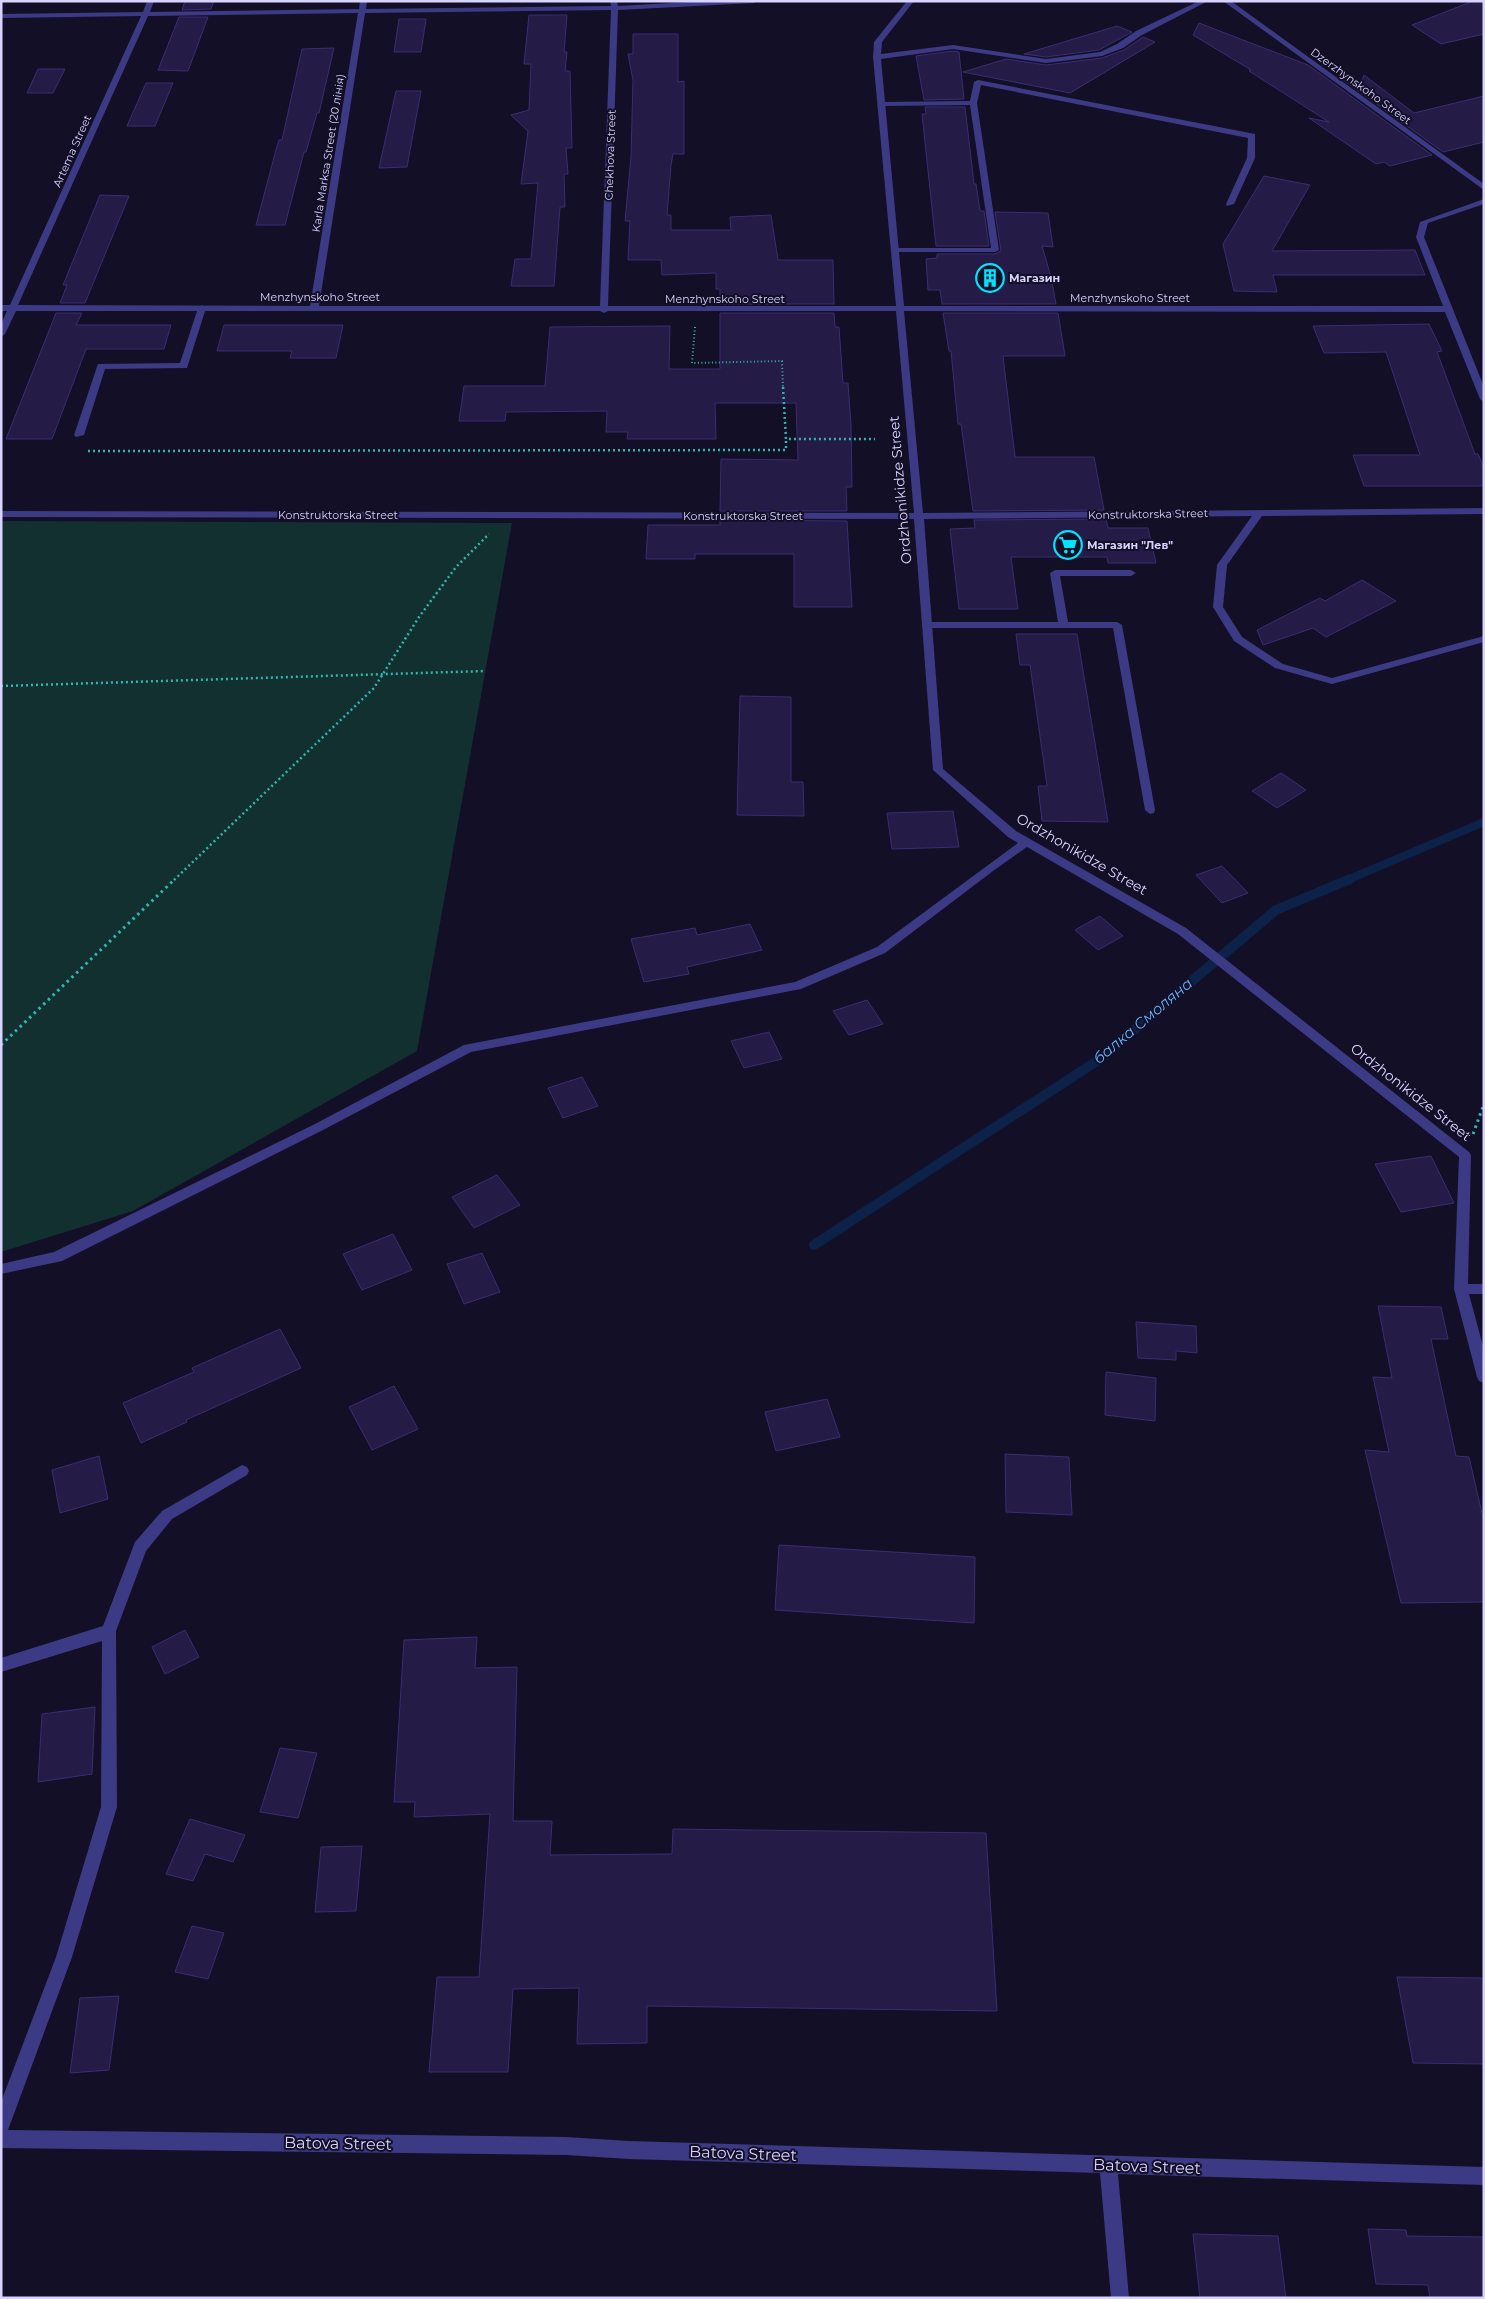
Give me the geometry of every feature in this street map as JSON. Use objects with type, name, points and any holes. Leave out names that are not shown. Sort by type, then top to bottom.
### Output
[{"type":"street","name":"Artema Street","points":[[1,334],[151,1]]},
{"type":"street","name":"Karla Marksa Street (20 лiнiя)","points":[[314,308],[364,1]]},
{"type":"street","points":[[1,16],[362,12],[754,1]]},
{"type":"street","name":"Ordzhonikidze Street","points":[[911,1],[878,42],[878,58],[919,516],[938,770],[1012,834],[1182,931],[1465,1156],[1461,1289],[1484,1377]]},
{"type":"street","points":[[878,58],[953,47],[1046,61],[1102,54],[1120,46],[1139,33],[1204,1]]},
{"type":"street","name":"Dzerzhynskoho Street","points":[[1226,1],[1484,188]]},
{"type":"street","name":"Chekhova Street","points":[[604,310],[614,5]]},
{"type":"street","points":[[895,250],[995,250],[973,103],[978,82],[1252,136],[1251,158],[1230,204]]},
{"type":"street","points":[[883,104],[973,103]]},
{"type":"street","points":[[1484,200],[1424,222],[1420,237],[1484,399]]},
{"type":"street","name":"Menzhynskoho Street","points":[[1,308],[604,310],[1448,309]]},
{"type":"street","points":[[80,435],[101,366],[184,366],[202,308]]},
{"type":"street","name":"Konstruktorska Street","points":[[1,514],[919,516],[1484,511]]},
{"type":"street","points":[[1259,513],[1222,565],[1218,607],[1238,638],[1279,666],[1332,681],[1484,639]]},
{"type":"street","points":[[1063,625],[1055,573],[1131,573]]},
{"type":"street","points":[[927,625],[1118,624],[1150,810]]},
{"type":"street","points":[[1,1269],[57,1257],[318,1127],[468,1048],[797,986],[881,950],[989,868],[1027,842]]},
{"type":"street","points":[[1461,1289],[1484,1289]]},
{"type":"street","points":[[1,2126],[64,1957],[109,1807],[108,1631],[140,1547],[167,1515],[242,1471]]},
{"type":"street","points":[[1,1665],[88,1640],[108,1631]]},
{"type":"street","name":"Batova Street","points":[[1,2139],[566,2146],[1484,2176]]},
{"type":"street","points":[[1108,2165],[1120,2298]]},
{"type":"path","points":[[80,435],[72,451],[786,450],[782,361],[692,363],[696,310]]},
{"type":"path","points":[[786,439],[875,439]]},
{"type":"path","points":[[1,1045],[374,688],[419,618],[456,567],[510,515]]},
{"type":"path","points":[[1,686],[485,671]]},
{"type":"path","points":[[1465,1156],[1484,1104]]},
{"type":"green space","points":[[1,521],[512,523],[417,1051],[133,1211],[1,1252]]},
{"type":"building","points":[[185,1],[214,1],[211,9],[182,10]]},
{"type":"building","points":[[1473,1],[1484,1],[1484,34],[1441,44],[1412,25]]},
{"type":"building","points":[[529,15],[567,15],[564,52],[567,52],[565,71],[570,71],[572,148],[566,148],[568,174],[564,174],[565,207],[560,207],[554,286],[511,286],[515,259],[531,259],[538,183],[521,184],[528,131],[511,115],[529,110],[531,64],[524,64]]},
{"type":"building","points":[[179,17],[208,17],[188,71],[158,70]]},
{"type":"building","points":[[399,19],[426,19],[421,52],[394,52]]},
{"type":"building","points":[[1199,23],[1308,65],[1432,155],[1390,166],[1384,162],[1376,164],[1309,118],[1329,122],[1249,71],[1251,70],[1193,35]]},
{"type":"building","points":[[1117,26],[1132,32],[1099,50],[1046,57],[1024,54]]},
{"type":"building","points":[[633,34],[678,34],[678,82],[684,81],[684,154],[673,154],[671,165],[667,215],[671,215],[671,230],[731,230],[730,217],[771,215],[778,260],[833,260],[834,304],[720,304],[720,289],[716,289],[716,273],[662,275],[661,260],[628,260],[630,221],[625,221],[631,157],[633,80],[628,54],[633,54]]},
{"type":"building","points":[[1143,37],[1155,42],[1070,93],[963,72],[1006,59],[1046,65],[1102,58],[1124,50]]},
{"type":"building","points":[[334,48],[319,113],[317,113],[306,152],[304,152],[285,225],[256,225],[279,140],[282,140],[302,49]]},
{"type":"building","points":[[953,51],[959,52],[964,99],[924,100],[916,56]]},
{"type":"building","points":[[38,69],[65,69],[53,93],[27,93]]},
{"type":"building","points":[[1364,75],[1414,113],[1484,96],[1484,142],[1443,152],[1339,77],[1360,85]]},
{"type":"building","points":[[146,83],[173,83],[155,126],[127,126]]},
{"type":"building","points":[[396,91],[421,91],[407,167],[379,168]]},
{"type":"building","points":[[925,107],[965,107],[974,184],[976,184],[980,211],[984,211],[989,246],[936,246],[922,114],[926,114]]},
{"type":"building","points":[[1264,176],[1310,185],[1272,251],[1415,250],[1425,275],[1273,275],[1277,292],[1234,291],[1223,244]]},
{"type":"building","points":[[100,195],[129,196],[85,303],[60,303],[67,285],[63,285]]},
{"type":"building","points":[[995,212],[1048,213],[1053,247],[1042,246],[1056,304],[942,304],[940,290],[928,290],[926,259],[937,258],[937,254],[995,254],[1001,251]]},
{"type":"building","points":[[56,313],[82,313],[76,325],[171,325],[164,349],[86,349],[52,439],[6,439]]},
{"type":"building","points":[[720,313],[834,313],[835,327],[839,327],[843,383],[848,383],[851,425],[852,487],[846,487],[847,511],[720,511],[721,459],[798,460],[796,403],[715,403],[716,439],[627,439],[628,432],[606,432],[607,411],[506,412],[505,421],[459,421],[464,386],[545,386],[550,327],[670,326],[669,369],[720,369]]},
{"type":"building","points":[[943,313],[1058,313],[1065,356],[1003,356],[1015,457],[1094,457],[1104,510],[973,511],[961,424],[958,424],[951,351],[949,351]]},
{"type":"building","points":[[1429,324],[1442,351],[1437,352],[1475,454],[1478,454],[1484,468],[1484,486],[1364,486],[1353,455],[1420,455],[1386,352],[1324,353],[1313,326]]},
{"type":"building","points":[[224,325],[343,325],[336,358],[290,358],[292,351],[217,351]]},
{"type":"building","points":[[1106,519],[1108,528],[1148,528],[1156,563],[1108,563],[1107,557],[1011,557],[1018,609],[959,609],[950,529],[975,528],[974,520]]},
{"type":"building","points":[[720,520],[847,521],[852,607],[794,607],[794,554],[695,554],[695,559],[646,559],[648,525],[720,525]]},
{"type":"building","points":[[1362,580],[1396,601],[1326,637],[1313,628],[1263,645],[1257,630],[1320,598],[1325,601]]},
{"type":"building","points":[[1016,634],[1077,634],[1108,822],[1042,821],[1038,786],[1047,786],[1030,665],[1020,665]]},
{"type":"building","points":[[740,696],[791,697],[791,782],[803,782],[804,816],[737,815]]},
{"type":"building","points":[[1281,773],[1306,790],[1277,808],[1252,791]]},
{"type":"building","points":[[953,811],[959,847],[892,849],[887,813]]},
{"type":"building","points":[[1222,866],[1248,893],[1222,903],[1196,875]]},
{"type":"building","points":[[1100,916],[1123,936],[1098,950],[1075,930]]},
{"type":"building","points":[[750,924],[762,950],[687,967],[689,974],[644,982],[631,939],[695,928],[697,935]]},
{"type":"building","points":[[867,1000],[883,1024],[849,1035],[833,1011]]},
{"type":"building","points":[[769,1032],[782,1059],[744,1068],[731,1041]]},
{"type":"building","points":[[582,1077],[598,1106],[563,1118],[548,1088]]},
{"type":"building","points":[[1431,1156],[1454,1203],[1401,1212],[1375,1164]]},
{"type":"building","points":[[497,1175],[520,1205],[474,1228],[452,1197]]},
{"type":"building","points":[[393,1234],[412,1270],[362,1290],[343,1254]]},
{"type":"building","points":[[482,1253],[500,1292],[464,1304],[447,1264]]},
{"type":"building","points":[[1378,1306],[1441,1307],[1448,1339],[1431,1339],[1456,1456],[1469,1457],[1484,1522],[1484,1602],[1401,1603],[1365,1450],[1389,1452],[1373,1377],[1392,1378]]},
{"type":"building","points":[[1136,1322],[1196,1326],[1197,1353],[1176,1351],[1176,1360],[1138,1358]]},
{"type":"building","points":[[280,1329],[301,1368],[186,1420],[187,1422],[141,1443],[123,1403],[194,1372],[192,1368]]},
{"type":"building","points":[[1106,1372],[1156,1378],[1155,1421],[1105,1415]]},
{"type":"building","points":[[394,1386],[418,1429],[372,1450],[349,1407]]},
{"type":"building","points":[[827,1399],[840,1437],[776,1451],[765,1412]]},
{"type":"building","points":[[1005,1454],[1069,1457],[1072,1515],[1006,1512]]},
{"type":"building","points":[[99,1456],[108,1499],[60,1513],[52,1470]]},
{"type":"building","points":[[779,1545],[975,1557],[974,1623],[775,1610]]},
{"type":"building","points":[[185,1630],[199,1657],[165,1674],[152,1647]]},
{"type":"building","points":[[477,1637],[475,1668],[517,1667],[513,1821],[552,1821],[550,1855],[672,1854],[673,1829],[986,1833],[997,2011],[647,2006],[647,2043],[577,2044],[579,1988],[513,1989],[508,2072],[429,2072],[437,1977],[479,1977],[490,1814],[414,1817],[415,1802],[394,1802],[404,1640]]},
{"type":"building","points":[[95,1707],[92,1774],[38,1782],[42,1714]]},
{"type":"building","points":[[280,1748],[317,1753],[298,1818],[260,1812]]},
{"type":"building","points":[[190,1819],[245,1835],[233,1862],[205,1854],[193,1881],[166,1874]]},
{"type":"building","points":[[362,1846],[356,1911],[315,1912],[321,1847]]},
{"type":"building","points":[[192,1926],[224,1933],[208,1979],[175,1972]]},
{"type":"building","points":[[1397,1977],[1484,1978],[1484,2064],[1413,2063]]},
{"type":"building","points":[[119,1996],[109,2070],[70,2073],[80,1998]]},
{"type":"building","points":[[1368,2229],[1406,2230],[1407,2236],[1484,2237],[1484,2298],[1430,2298],[1428,2285],[1376,2284]]},
{"type":"building","points":[[1193,2234],[1278,2236],[1286,2298],[1200,2298]]},
{"type":"waterway","name":"балка Смоляна","points":[[1347,880],[1484,822]]},
{"type":"waterway","name":"балка Смоляна","points":[[814,1245],[1097,1061],[1276,910],[1350,879]]},
{"type":"place","name":"Магазин","points":[[990,278]]},
{"type":"place","name":"Магазин \"Лев\"","points":[[1068,545]]}]
